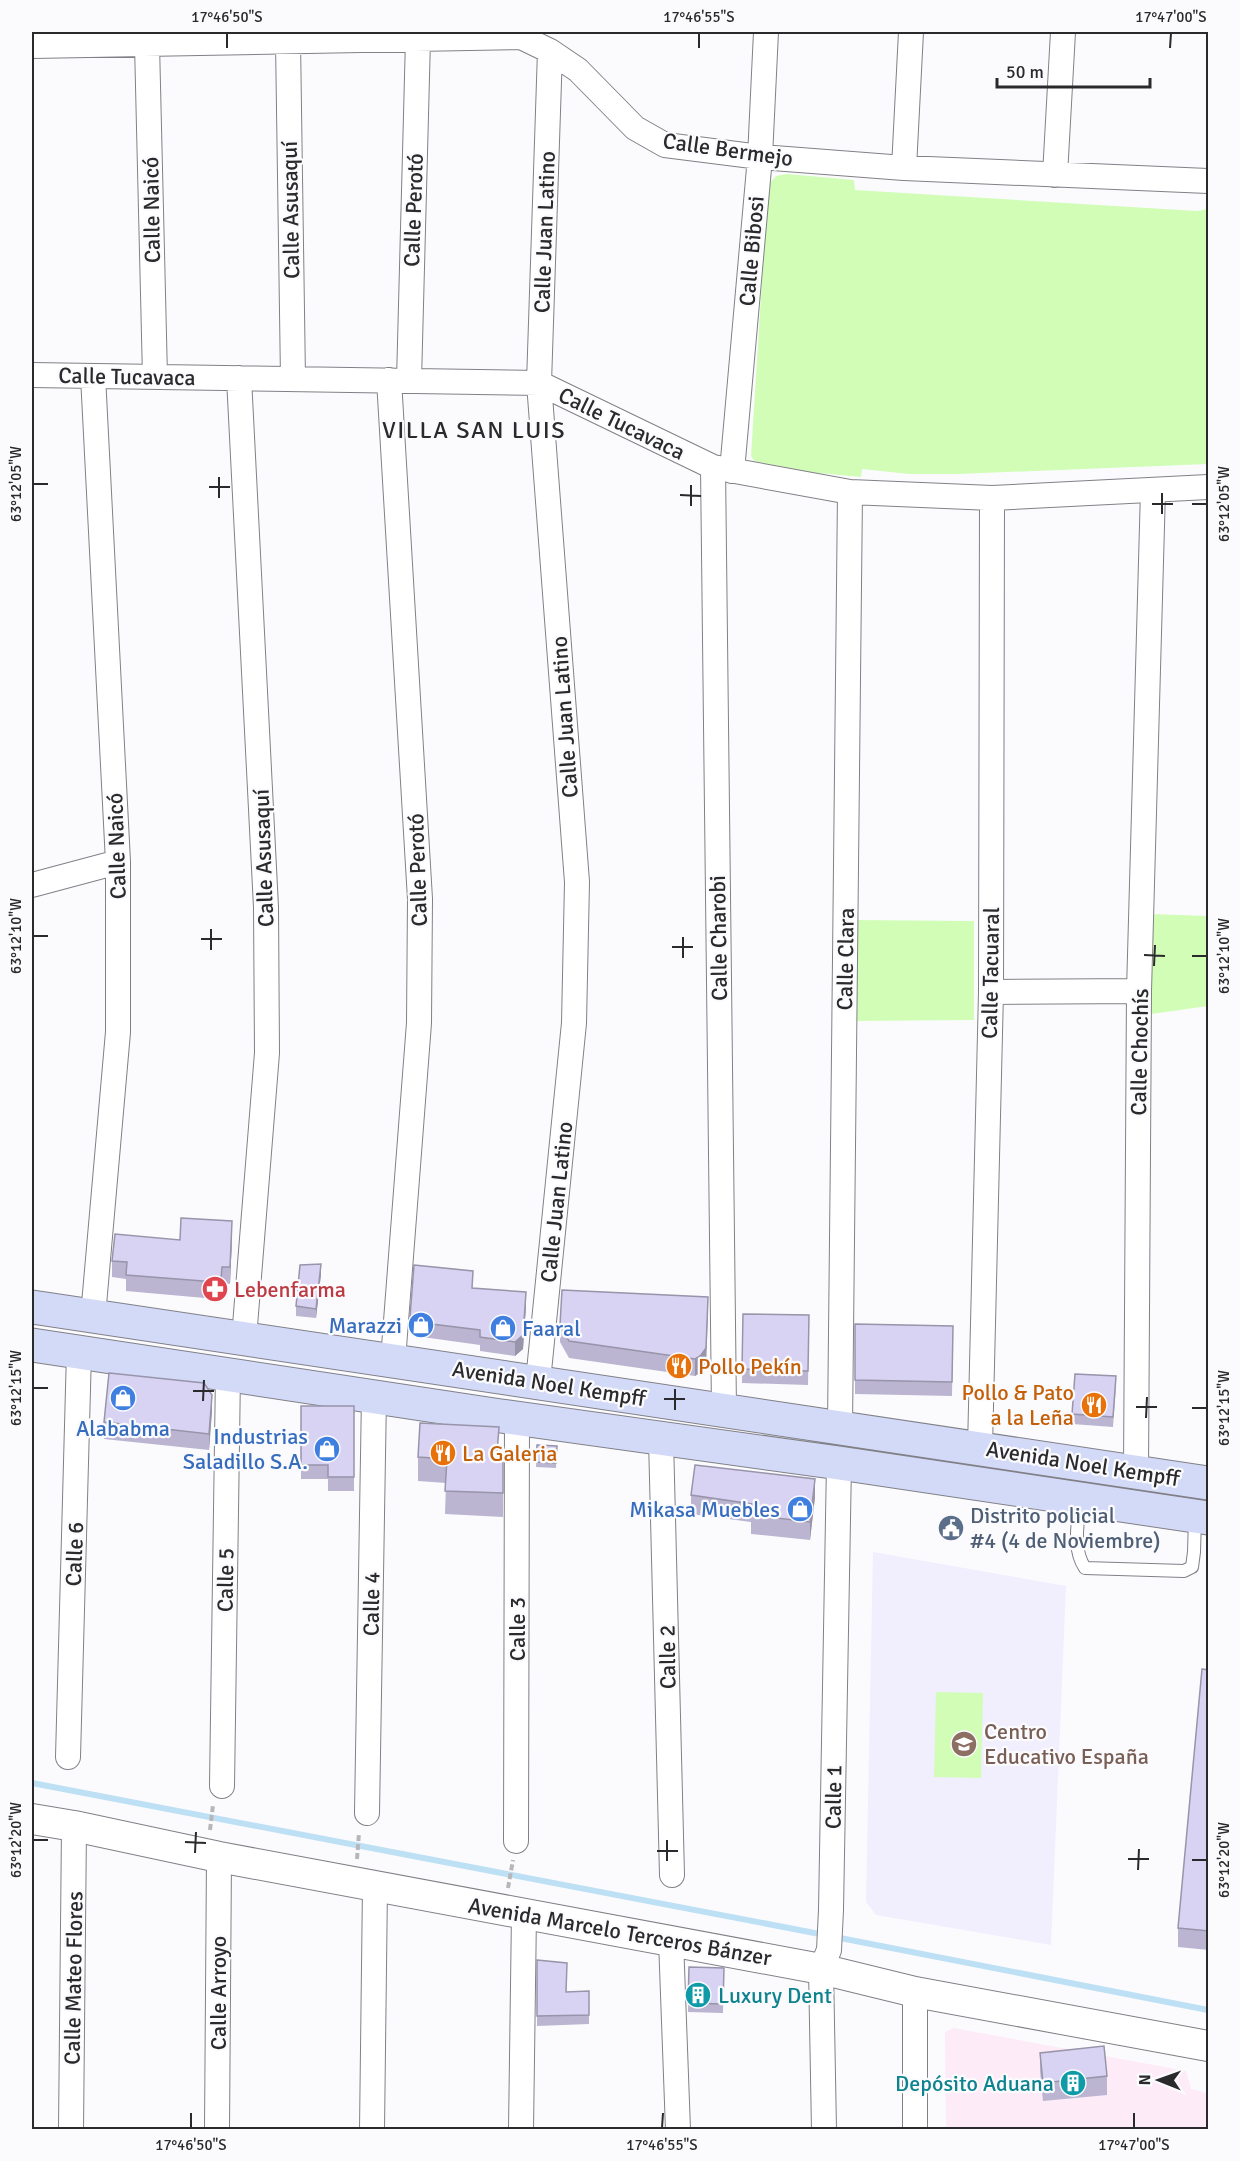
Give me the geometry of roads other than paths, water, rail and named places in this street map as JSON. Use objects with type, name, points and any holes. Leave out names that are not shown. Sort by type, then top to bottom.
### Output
[{"type":"main road","name":"Avenida Noel Kempff","points":[[41,1312],[93,1316],[244,1338],[1209,1483]]},
{"type":"main road","name":"Avenida Noel Kempff","points":[[32,1345],[509,1417],[1204,1517]]},
{"type":"main road","points":[[240,1376],[273,1369],[351,1376],[375,1369],[393,1360],[399,1373],[416,1384],[509,1417]]},
{"type":"main road","points":[[731,1411],[768,1423],[818,1445],[839,1463],[858,1453],[883,1448],[970,1446]]},
{"type":"street","name":"Calle Bibosi","points":[[723,469],[760,157],[765,32]]},
{"type":"street","points":[[904,168],[911,32]]},
{"type":"street","points":[[1055,175],[1063,32]]},
{"type":"street","name":"Calle Bermejo","points":[[32,46],[521,37],[550,51],[578,70],[635,129],[665,145],[760,157],[904,168],[1209,181]]},
{"type":"street","name":"Calle Perotó","points":[[393,1360],[419,1023],[420,899],[399,380],[418,39]]},
{"type":"street","name":"Calle Asusaquí","points":[[288,41],[293,379]]},
{"type":"street","name":"Calle Naicó","points":[[147,44],[155,377]]},
{"type":"street","name":"Calle Juan Latino","points":[[538,1382],[574,1023],[576,882],[539,382],[550,51]]},
{"type":"street","name":"Calle Tucavaca","points":[[32,375],[539,382],[723,469],[850,492],[992,498],[1209,487]]},
{"type":"street","name":"Calle Naicó","points":[[93,376],[118,862],[118,1032],[93,1316]]},
{"type":"street","name":"Calle Asusaquí","points":[[239,378],[266,907],[267,986],[267,1053],[244,1338]]},
{"type":"street","name":"Calle Charobi","points":[[723,469],[731,1411]]},
{"type":"street","name":"Calle Chochís","points":[[1136,1471],[1139,991],[1153,490]]},
{"type":"street","name":"Calle Clara","points":[[840,1427],[850,492]]},
{"type":"street","name":"Calle Tacuaral","points":[[970,1446],[991,992],[992,498]]},
{"type":"street","points":[[32,885],[118,862]]},
{"type":"street","points":[[991,992],[1139,991]]},
{"type":"street","name":"Calle 6","points":[[68,1756],[79,1352]]},
{"type":"street","name":"Calle 5","points":[[218,1793],[240,1376]]},
{"type":"street","name":"Calle 4","points":[[363,1823],[374,1395]]},
{"type":"street","name":"Calle 3","points":[[509,1417],[515,1848]]},
{"type":"street","name":"Calle 2","points":[[661,1439],[672,1875]]},
{"type":"street","name":"Calle 1","points":[[824,2130],[825,1959],[831,1910],[839,1463]]},
{"type":"street","name":"Avenida Marcelo Terceros Bánzer","points":[[32,1820],[214,1846],[375,1886],[515,1904],[671,1940],[825,1959],[915,1992],[1209,2046]]},
{"type":"street","name":"Calle Mateo Flores","points":[[71,2130],[74,1826]]},
{"type":"street","name":"Calle Arroyo","points":[[214,1846],[217,2130]]},
{"type":"street","points":[[372,2130],[375,1886]]},
{"type":"street","points":[[515,1904],[521,2130]]},
{"type":"street","points":[[671,1940],[678,2130]]},
{"type":"street","points":[[915,1992],[915,2130]]},
{"type":"lane","points":[[1080,1500],[1077,1534],[1079,1559],[1085,1568],[1184,1571],[1191,1567],[1204,1517]]},
{"type":"waterway","points":[[32,1783],[825,1935]]},
{"type":"waterway","points":[[835,1937],[1208,2010]]},
{"type":"place","name":"Lebenfarma","points":[[215,1289]]},
{"type":"place","name":"Marazzi","points":[[421,1325]]},
{"type":"place","name":"Faaral","points":[[503,1328]]},
{"type":"place","name":"Pollo Pekín","points":[[679,1366]]},
{"type":"place","name":"Alababma","points":[[123,1398]]},
{"type":"place","name":"Pollo & Pato a la Leña","points":[[1094,1405]]},
{"type":"place","name":"Industrias Saladillo S.A.","points":[[327,1449]]},
{"type":"place","name":"La Galeria","points":[[443,1453]]},
{"type":"place","name":"Mikasa Muebles","points":[[800,1509]]},
{"type":"place","name":"Distrito policial #4 (4 de Noviembre)","points":[[951,1528]]},
{"type":"place","name":"Centro Educativo España","points":[[964,1744]]},
{"type":"place","name":"Luxury Dent","points":[[698,1995]]},
{"type":"place","name":"Depósito Aduana","points":[[1073,2083]]},
{"type":"district","name":"VILLA SAN LUIS","points":[[474,430]]}]
